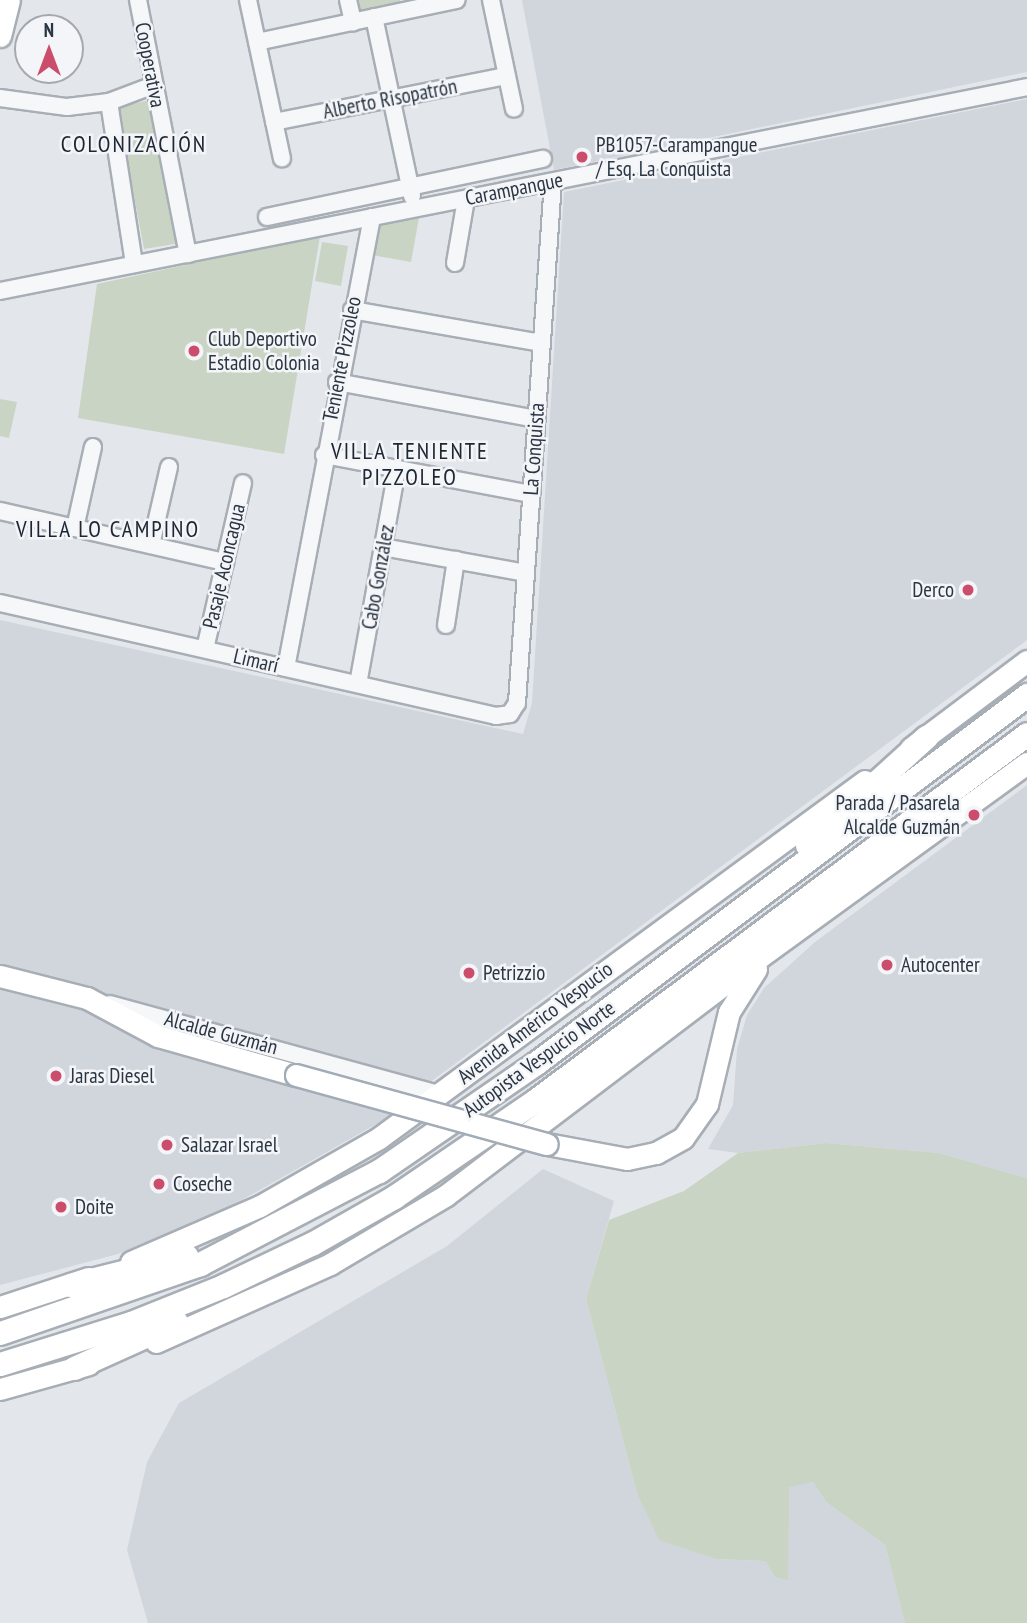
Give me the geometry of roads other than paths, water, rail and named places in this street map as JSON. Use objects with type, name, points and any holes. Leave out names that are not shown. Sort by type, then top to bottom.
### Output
[{"type":"highway","name":"Autopista Vespucio Norte","points":[[0,1333],[164,1278],[292,1220],[379,1171],[471,1110],[1027,695]]},
{"type":"highway","name":"Autopista Vespucio Norte","points":[[0,1364],[152,1315],[313,1243],[477,1142],[1027,734]]},
{"type":"highway","points":[[753,901],[823,830],[926,737]]},
{"type":"highway","points":[[71,1285],[194,1254],[292,1220]]},
{"type":"highway","points":[[74,1368],[230,1295],[313,1243]]},
{"type":"main road","points":[[0,36],[9,0]]},
{"type":"main road","name":"Avenida Américo Vespucio","points":[[0,1307],[71,1285],[260,1206],[361,1150],[1027,661]]},
{"type":"main road","points":[[0,1389],[150,1345],[244,1306],[330,1264],[412,1217],[493,1162],[768,951],[1027,763]]},
{"type":"main road","points":[[87,998],[158,1036],[547,1144],[627,1158],[656,1153],[683,1138],[710,1097],[729,1012],[768,951]]},
{"type":"main road","name":"Alcalde Guzmán","points":[[0,976],[87,998]]},
{"type":"street","name":"Cooperativa","points":[[138,0],[188,254]]},
{"type":"street","points":[[248,0],[282,158]]},
{"type":"street","points":[[348,0],[353,22]]},
{"type":"street","points":[[257,42],[457,0]]},
{"type":"street","points":[[491,0],[514,109]]},
{"type":"street","points":[[374,17],[415,209]]},
{"type":"street","name":"Alberto Risopatrón","points":[[274,122],[507,76]]},
{"type":"street","points":[[0,98],[67,107],[109,102],[154,85]]},
{"type":"street","name":"Carampangue","points":[[0,291],[1027,86]]},
{"type":"street","points":[[109,102],[134,264]]},
{"type":"street","name":"Carampangue","points":[[267,217],[543,159]]},
{"type":"street","name":"La Conquista","points":[[510,714],[517,703],[553,182]]},
{"type":"street","points":[[455,263],[466,199]]},
{"type":"street","name":"Teniente Pizzoleo","points":[[286,668],[337,382],[372,217]]},
{"type":"street","points":[[352,310],[542,343]]},
{"type":"street","points":[[337,382],[536,419]]},
{"type":"street","points":[[75,528],[93,447]]},
{"type":"street","points":[[324,455],[531,494]]},
{"type":"street","points":[[151,545],[169,467]]},
{"type":"street","name":"Cabo González","points":[[358,684],[397,469]]},
{"type":"street","name":"Pasaje Aconcagua","points":[[205,649],[243,484]]},
{"type":"street","points":[[0,511],[225,562]]},
{"type":"street","points":[[383,547],[526,573]]},
{"type":"street","points":[[446,625],[456,560]]},
{"type":"street","name":"Limarí","points":[[0,603],[496,716],[510,714]]},
{"type":"street","name":"Alcalde Guzmán","points":[[87,998],[440,1094]]},
{"type":"place","name":"PB1057-Carampangue / Esq. La Conquista","points":[[582,157]]},
{"type":"place","name":"Club Deportivo Estadio Colonia","points":[[194,351]]},
{"type":"place","name":"Derco","points":[[968,590]]},
{"type":"place","name":"Parada / Pasarela Alcalde Guzmán","points":[[974,815]]},
{"type":"place","name":"Autocenter","points":[[887,965]]},
{"type":"place","name":"Petrizzio","points":[[469,973]]},
{"type":"place","name":"Jaras Diesel","points":[[56,1076]]},
{"type":"place","name":"Salazar Israel","points":[[167,1145]]},
{"type":"place","name":"Coseche","points":[[159,1184]]},
{"type":"place","name":"Doite","points":[[61,1207]]},
{"type":"district","name":"COLONIZACIÓN","points":[[134,144]]},
{"type":"district","name":"VILLA TENIENTE PIZZOLEO","points":[[410,464]]},
{"type":"district","name":"VILLA LO CAMPINO","points":[[108,529]]}]
